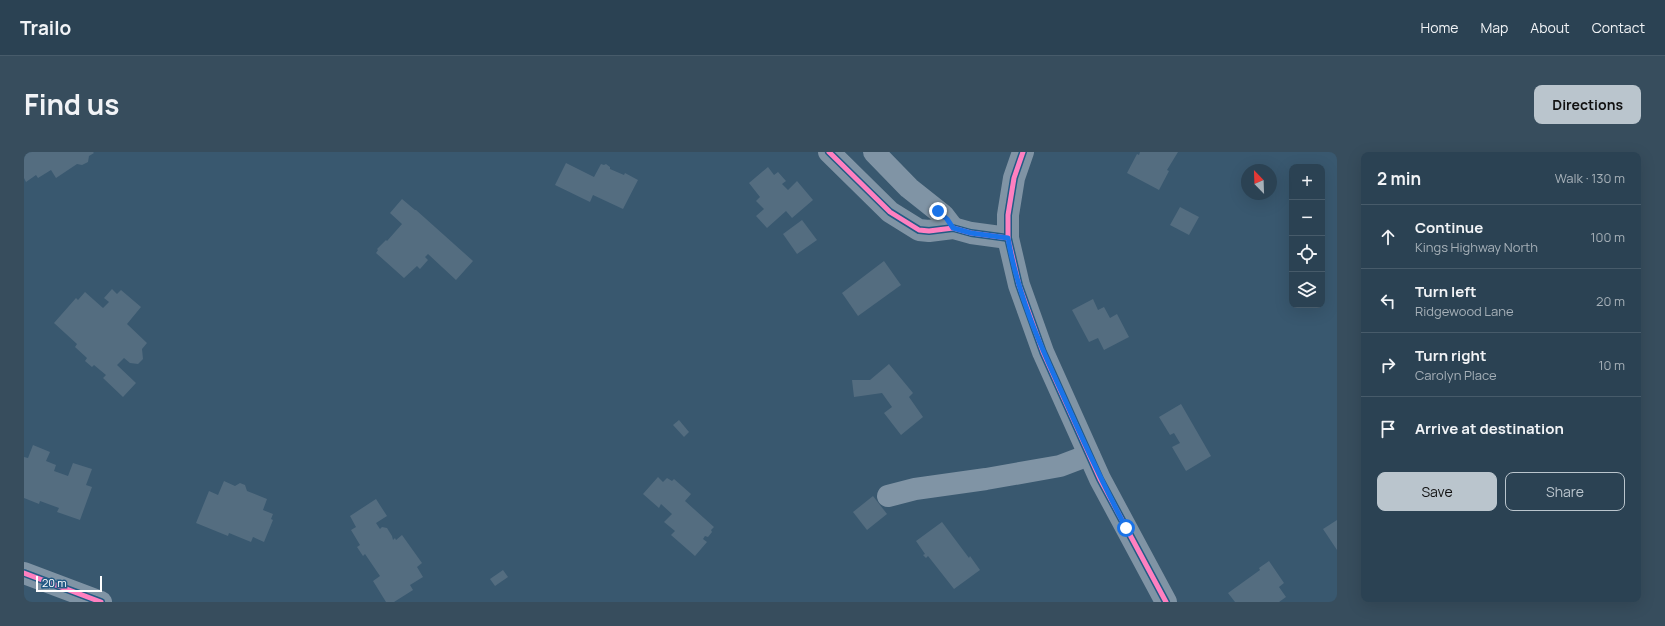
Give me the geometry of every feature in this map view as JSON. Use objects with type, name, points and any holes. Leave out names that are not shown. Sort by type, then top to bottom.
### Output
[{"type":"street","points":[[829,152],[877,200],[902,221],[919,230],[929,231],[953,228],[971,233],[1008,238]]},
{"type":"street","points":[[874,152],[909,188],[942,215],[953,228]]},
{"type":"street","points":[[1023,152],[1014,178],[1009,205],[1008,238],[1019,285],[1044,352],[1089,455],[1166,602]]},
{"type":"street","points":[[888,496],[915,489],[986,479],[1060,466],[1089,455]]},
{"type":"street","points":[[24,573],[101,602]]},
{"type":"building","points":[[24,152],[94,153],[89,156],[88,162],[82,165],[77,164],[56,178],[51,170],[38,178],[36,175],[26,182],[24,178]]},
{"type":"building","points":[[1140,152],[1178,152],[1167,170],[1169,171],[1159,190],[1127,173],[1137,154],[1139,155]]},
{"type":"building","points":[[566,163],[594,177],[601,164],[606,164],[610,167],[610,169],[624,175],[625,173],[638,180],[623,209],[593,195],[590,202],[555,185]]},
{"type":"building","points":[[768,167],[774,175],[778,172],[786,181],[782,184],[788,190],[797,181],[813,200],[792,218],[786,211],[767,228],[756,216],[764,209],[756,201],[760,197],[749,183]]},
{"type":"building","points":[[402,199],[473,261],[456,280],[428,254],[425,257],[428,260],[420,269],[417,266],[404,278],[376,253],[378,250],[377,249],[386,240],[387,241],[402,224],[390,213]]},
{"type":"building","points":[[1180,207],[1199,217],[1189,235],[1170,225]]},
{"type":"building","points":[[802,220],[817,240],[797,254],[783,234]]},
{"type":"building","points":[[884,261],[901,285],[858,316],[842,293]]},
{"type":"building","points":[[112,289],[117,294],[121,290],[141,307],[127,324],[147,343],[142,349],[143,359],[138,364],[130,363],[124,358],[117,365],[136,383],[123,397],[103,378],[106,375],[94,365],[92,367],[85,361],[87,358],[75,347],[77,344],[54,323],[76,298],[78,300],[85,292],[103,308],[109,302],[104,298]]},
{"type":"building","points":[[1093,299],[1098,310],[1104,307],[1110,318],[1117,314],[1129,337],[1104,350],[1098,338],[1089,342],[1072,310]]},
{"type":"building","points":[[889,364],[913,393],[909,397],[923,417],[901,435],[884,413],[892,407],[882,393],[854,397],[852,380],[870,380]]},
{"type":"building","points":[[1181,404],[1211,456],[1186,471],[1172,447],[1180,443],[1174,433],[1170,435],[1159,417]]},
{"type":"building","points":[[679,420],[689,432],[684,437],[673,425]]},
{"type":"building","points":[[33,445],[50,452],[46,461],[56,465],[54,471],[68,476],[73,463],[92,469],[86,485],[92,487],[80,520],[57,512],[59,508],[40,501],[39,504],[24,498],[24,457],[28,458]]},
{"type":"building","points":[[658,477],[663,482],[667,478],[672,481],[674,479],[691,494],[685,501],[714,527],[708,537],[705,536],[703,539],[707,542],[695,556],[671,535],[675,531],[664,522],[672,514],[661,504],[659,508],[643,494]]},
{"type":"building","points":[[224,481],[235,486],[240,483],[245,485],[247,491],[267,499],[263,510],[273,514],[271,519],[273,520],[264,542],[253,537],[251,542],[229,533],[228,536],[196,523],[209,491],[218,495]]},
{"type":"building","points":[[873,496],[887,514],[867,530],[853,512]]},
{"type":"building","points":[[376,499],[387,516],[376,523],[380,529],[382,527],[387,528],[393,540],[395,538],[396,540],[402,535],[422,563],[417,567],[423,577],[410,585],[413,590],[394,602],[386,602],[373,581],[380,576],[365,554],[363,556],[357,547],[360,545],[351,530],[356,527],[350,516]]},
{"type":"building","points":[[1337,520],[1337,550],[1323,529]]},
{"type":"building","points":[[942,522],[980,570],[954,589],[928,556],[926,558],[923,555],[925,554],[916,541]]},
{"type":"building","points":[[1269,561],[1284,583],[1279,587],[1286,597],[1279,602],[1235,602],[1228,593],[1260,570],[1259,568]]},
{"type":"building","points":[[503,570],[508,577],[495,586],[490,579]]},
{"type":"cycle path","points":[[829,152],[890,212],[919,230],[929,231],[953,228],[971,233],[1008,238]]},
{"type":"cycle path","points":[[1023,152],[1014,178],[1008,215],[1008,238],[1019,285],[1043,352],[1100,479],[1166,602]]},
{"type":"cycle path","points":[[24,573],[101,602]]},
{"type":"route","points":[[938,211],[947,219],[953,228],[971,233],[1008,238],[1019,285],[1044,352],[1100,479],[1126,528]]}]
